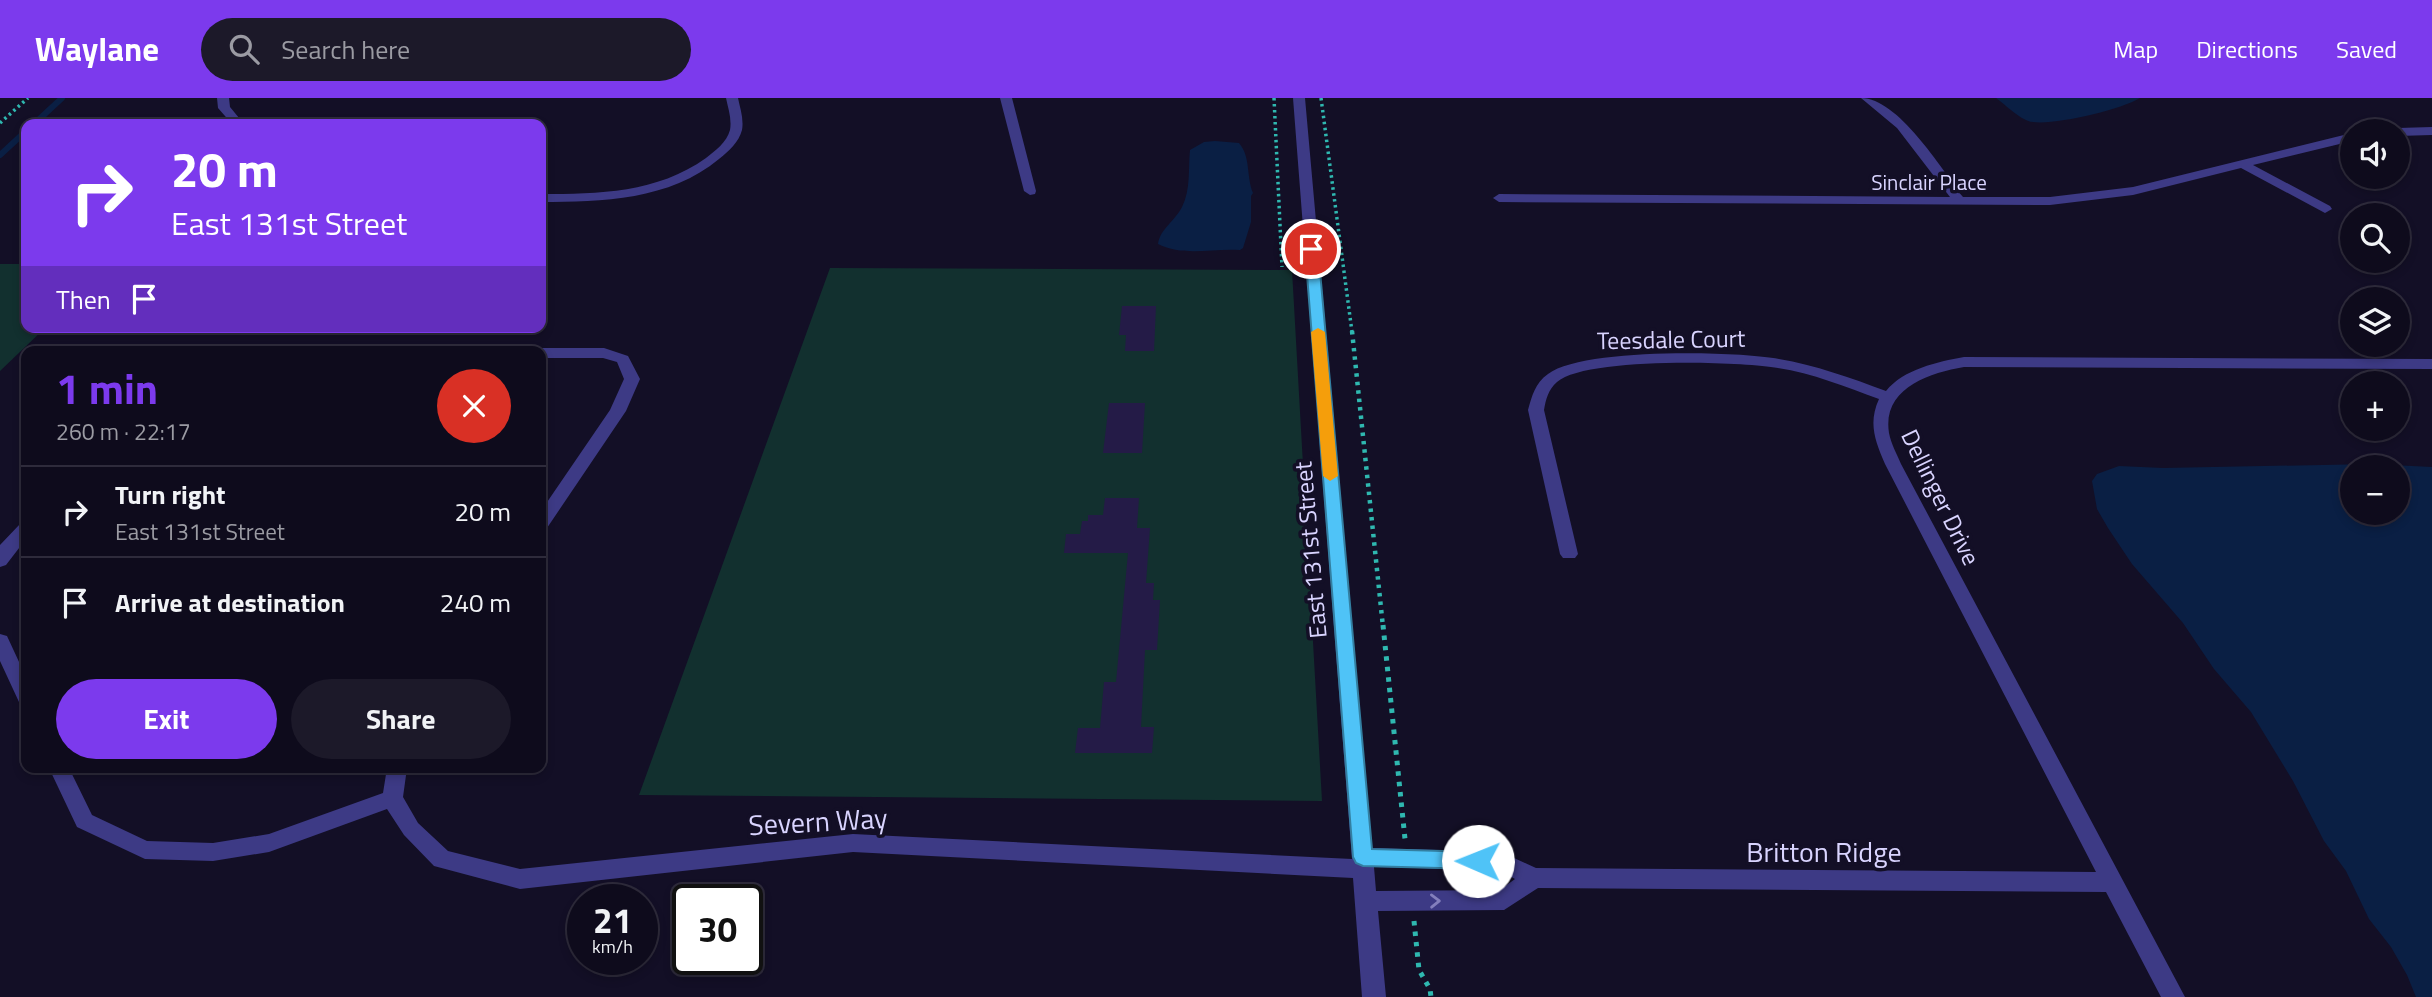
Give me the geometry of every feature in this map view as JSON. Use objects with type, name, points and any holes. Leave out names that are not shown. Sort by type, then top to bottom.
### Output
[{"type":"street","points":[[223,98],[224,108],[234,119]]},
{"type":"street","points":[[546,198],[622,195],[689,174],[705,164],[734,136],[736,126],[732,98]]},
{"type":"street","points":[[1006,98],[1030,191]]},
{"type":"street","name":"East 131st Street","points":[[1299,98],[1374,997]]},
{"type":"street","points":[[1867,98],[1901,125],[1960,201]]},
{"type":"street","points":[[2410,132],[2432,131]]},
{"type":"street","name":"Sinclair Place","points":[[1499,198],[2050,201],[2108,196],[2340,140]]},
{"type":"street","points":[[2242,164],[2325,209]]},
{"type":"street","points":[[546,353],[604,354],[622,359],[632,379],[618,411],[546,517]]},
{"type":"street","name":"Teesdale Court","points":[[1569,554],[1536,410],[1540,390],[1561,373],[1581,365],[1608,360],[1756,360],[1807,370],[1890,398]]},
{"type":"street","points":[[1890,398],[1898,387],[1918,373],[1964,362],[2432,364]]},
{"type":"street","name":"Dellinger Drive","points":[[1890,398],[1883,406],[1881,432],[1893,464],[2173,997]]},
{"type":"street","points":[[0,561],[21,534]]},
{"type":"street","points":[[0,641],[21,686]]},
{"type":"street","points":[[61,773],[84,821],[145,850],[213,852],[269,843],[392,798],[396,773]]},
{"type":"street","name":"Severn Way","points":[[392,798],[411,829],[442,859],[520,879],[853,843],[1363,863]]},
{"type":"street","name":"Britton Ridge","points":[[1363,863],[1407,859],[1501,861],[1534,878],[2113,882]]},
{"type":"street","points":[[1367,901],[1504,900],[1534,878]]},
{"type":"path","points":[[0,122],[28,98]]},
{"type":"path","points":[[1274,98],[1282,267]]},
{"type":"path","points":[[1321,98],[1337,231],[1347,287],[1407,859]]},
{"type":"path","points":[[1412,901],[1419,970],[1430,989],[1431,997]]},
{"type":"green space","points":[[0,264],[21,264],[21,333],[40,333],[26,346],[21,346],[21,351],[0,371]]},
{"type":"green space","points":[[830,268],[1292,270],[1322,801],[639,795]]},
{"type":"water","points":[[1996,98],[2140,98],[2103,112],[2072,119],[2033,122],[2024,119]]},
{"type":"water","points":[[1204,142],[1239,143],[1247,160],[1253,193],[1251,222],[1243,248],[1188,251],[1158,244],[1185,200],[1190,150]]},
{"type":"water","points":[[2340,465],[2340,525],[2410,525],[2410,466],[2432,467],[2432,997],[2416,997],[2391,947],[2369,919],[2346,871],[2324,841],[2293,781],[2251,712],[2214,669],[2183,623],[2132,564],[2108,528],[2097,509],[2092,481],[2097,474],[2119,466],[2163,468]]},
{"type":"building","points":[[1122,306],[1156,306],[1154,351],[1125,351],[1126,335],[1119,335]]},
{"type":"building","points":[[1109,403],[1145,403],[1142,453],[1103,453]]},
{"type":"building","points":[[1105,498],[1139,498],[1137,528],[1150,528],[1146,583],[1154,583],[1153,600],[1160,600],[1157,650],[1145,650],[1141,727],[1154,727],[1152,753],[1075,753],[1078,728],[1100,728],[1104,682],[1116,682],[1128,553],[1064,553],[1066,534],[1080,534],[1082,521],[1088,521],[1088,515],[1103,515]]},
{"type":"waterway","points":[[39,119],[62,98]]},
{"type":"waterway","points":[[0,155],[21,136]]},
{"type":"slow traffic","points":[[1318,332],[1330,476]]},
{"type":"route","points":[[1311,249],[1363,857],[1478,861]]}]
